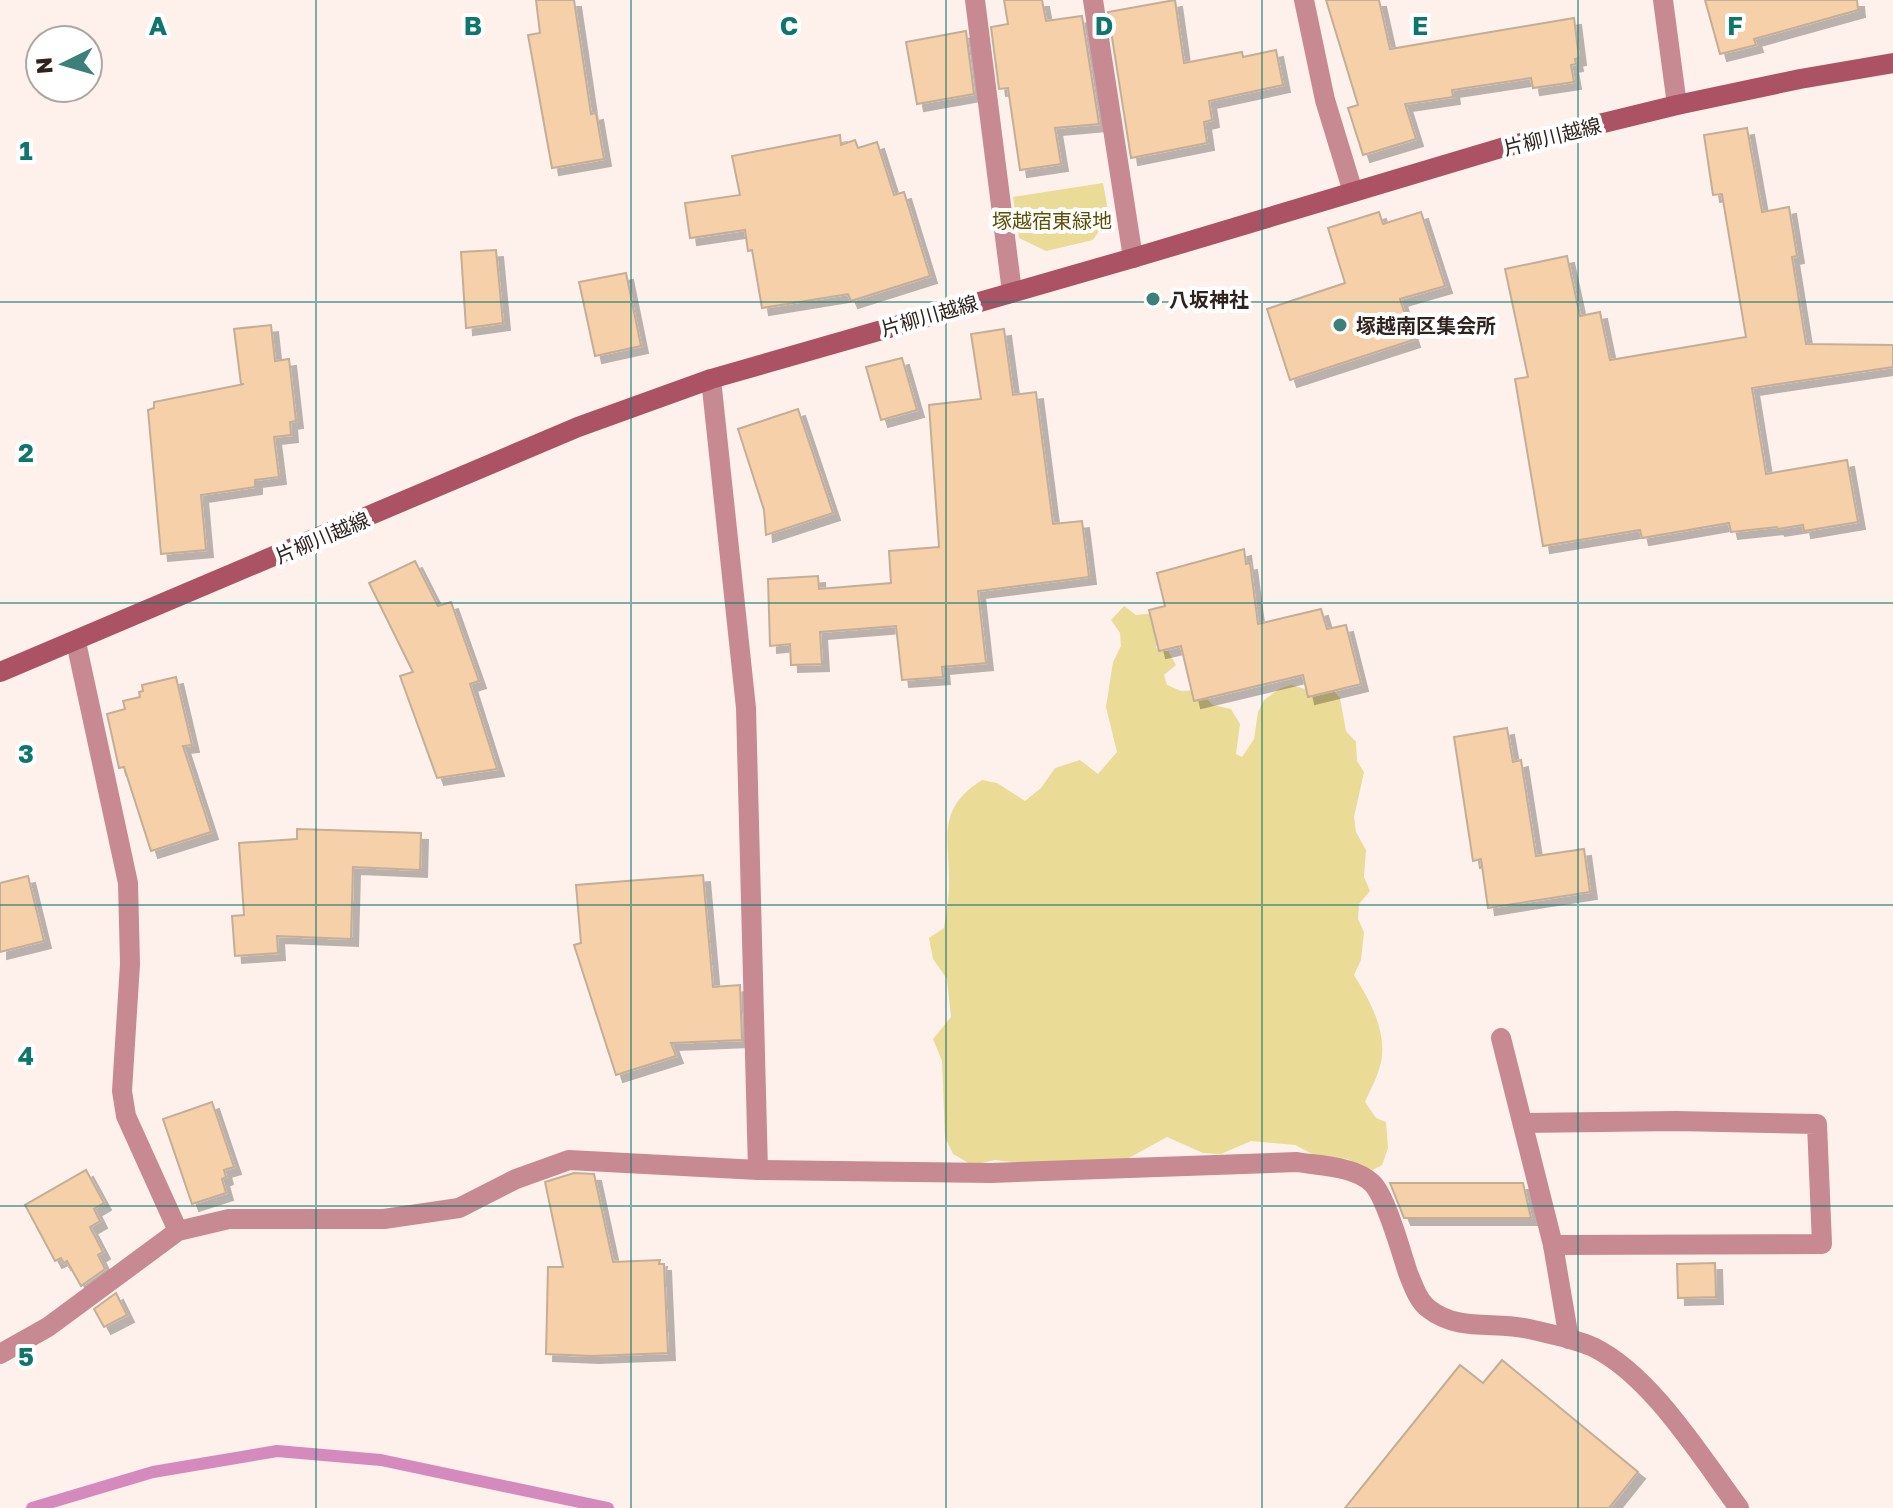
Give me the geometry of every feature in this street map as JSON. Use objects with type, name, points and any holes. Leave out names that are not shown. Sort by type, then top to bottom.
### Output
[{"type":"main road","name":"片柳川越線","points":[[0,672],[578,427],[711,379],[1501,148],[1677,105],[1893,63]]},
{"type":"street","points":[[975,0],[1012,292]]},
{"type":"street","points":[[1093,0],[1133,258]]},
{"type":"street","points":[[1304,0],[1325,100],[1353,192]]},
{"type":"street","points":[[1663,0],[1677,105]]},
{"type":"street","points":[[711,379],[746,708],[758,1170]]},
{"type":"street","points":[[76,642],[128,883],[130,964],[122,1091],[126,1116],[178,1231]]},
{"type":"street","points":[[1501,1038],[1553,1245],[1569,1339]]},
{"type":"street","points":[[1523,1123],[1676,1121],[1817,1124],[1822,1244],[1553,1245]]},
{"type":"street","points":[[0,1354],[48,1327],[178,1231],[229,1219],[384,1219],[459,1208],[516,1179],[569,1160],[758,1170],[991,1173],[1297,1162],[1346,1170],[1372,1182],[1381,1196],[1415,1291],[1428,1308],[1456,1323],[1523,1328],[1569,1339],[1593,1347],[1627,1369],[1660,1404],[1739,1508]]},
{"type":"green space","name":"塚越宿東緑地","points":[[1103,183],[1109,216],[1093,240],[1046,251],[1019,238],[1013,197]]},
{"type":"green space","points":[[1124,606],[1136,615],[1155,613],[1159,635],[1156,648],[1168,651],[1176,665],[1164,675],[1167,685],[1181,691],[1197,690],[1213,705],[1231,709],[1240,724],[1236,754],[1242,757],[1254,739],[1258,712],[1264,700],[1279,689],[1291,685],[1305,689],[1317,684],[1331,688],[1340,698],[1346,731],[1356,742],[1357,761],[1364,772],[1354,817],[1356,832],[1366,850],[1364,877],[1370,891],[1359,904],[1358,919],[1364,932],[1361,960],[1354,975],[1372,1007],[1382,1042],[1380,1066],[1365,1102],[1376,1118],[1386,1122],[1388,1148],[1382,1165],[1367,1173],[1348,1159],[1318,1157],[1295,1145],[1251,1141],[1221,1154],[1203,1153],[1167,1137],[1127,1159],[1029,1164],[995,1160],[972,1165],[953,1154],[945,1137],[942,1061],[933,1039],[951,1017],[947,979],[933,959],[929,938],[944,928],[949,890],[947,839],[951,814],[967,791],[982,780],[997,783],[1025,801],[1041,788],[1055,768],[1080,760],[1098,774],[1117,752],[1106,707],[1113,662],[1121,646],[1120,633],[1111,620]]},
{"type":"building","points":[[536,0],[574,0],[591,114],[596,113],[604,159],[552,168],[528,35],[540,33]]},
{"type":"building","points":[[1004,0],[1042,0],[1046,21],[1082,16],[1099,124],[1055,128],[1061,164],[1020,170],[1008,88],[999,89],[991,27],[1008,24]]},
{"type":"building","points":[[1175,0],[1184,63],[1242,52],[1243,57],[1276,50],[1283,85],[1209,101],[1212,120],[1204,122],[1207,143],[1131,158],[1108,12]]},
{"type":"building","points":[[1326,0],[1379,0],[1390,49],[1574,18],[1579,58],[1575,59],[1576,64],[1571,65],[1574,82],[1533,88],[1531,78],[1452,90],[1453,97],[1405,104],[1416,139],[1363,155],[1348,108],[1358,105]]},
{"type":"building","points":[[1705,0],[1857,0],[1858,10],[1754,39],[1756,45],[1720,54]]},
{"type":"building","points":[[966,31],[974,94],[917,104],[906,42]]},
{"type":"building","points":[[1747,128],[1762,212],[1789,207],[1797,256],[1792,257],[1806,344],[1893,345],[1893,367],[1752,388],[1766,474],[1847,460],[1858,522],[1804,531],[1803,525],[1731,532],[1729,523],[1642,538],[1640,530],[1543,546],[1515,379],[1528,377],[1505,269],[1567,256],[1580,316],[1600,312],[1610,360],[1746,337],[1722,194],[1713,195],[1704,135]]},
{"type":"building","points":[[840,135],[841,145],[855,140],[858,148],[877,142],[894,195],[904,192],[930,276],[851,301],[848,294],[762,308],[752,250],[748,251],[745,230],[690,238],[685,203],[740,195],[732,156]]},
{"type":"building","points":[[1379,212],[1383,224],[1421,212],[1445,286],[1400,299],[1413,340],[1290,380],[1267,309],[1345,283],[1328,228]]},
{"type":"building","points":[[496,250],[503,323],[466,328],[461,252]]},
{"type":"building","points":[[626,273],[641,346],[595,356],[579,282]]},
{"type":"building","points":[[271,325],[275,361],[289,359],[296,421],[290,422],[291,435],[274,437],[279,477],[255,480],[255,487],[201,495],[206,550],[161,554],[148,410],[154,408],[154,402],[244,384],[241,384],[234,329]]},
{"type":"building","points":[[1004,329],[1013,395],[1036,392],[1053,524],[1082,521],[1089,577],[978,591],[986,663],[942,667],[943,677],[902,680],[896,626],[820,632],[822,664],[791,665],[790,644],[770,646],[768,579],[818,576],[819,589],[891,583],[889,551],[939,547],[929,405],[981,399],[971,334]]},
{"type":"building","points":[[902,358],[917,410],[881,420],[866,367]]},
{"type":"building","points":[[798,409],[833,513],[766,535],[764,510],[738,429]]},
{"type":"building","points":[[1244,549],[1246,564],[1250,563],[1258,624],[1321,609],[1327,629],[1346,625],[1361,684],[1308,697],[1303,675],[1194,701],[1181,646],[1159,651],[1149,610],[1165,606],[1157,573]]},
{"type":"building","points":[[415,561],[438,606],[451,602],[479,681],[470,684],[497,769],[437,778],[400,676],[413,672],[369,583]]},
{"type":"building","points":[[176,677],[192,745],[183,746],[211,832],[151,851],[124,767],[119,768],[107,714],[125,709],[123,701],[140,697],[142,685]]},
{"type":"building","points":[[1507,728],[1513,762],[1521,760],[1536,856],[1584,849],[1590,892],[1488,908],[1481,859],[1473,861],[1454,737]]},
{"type":"building","points":[[297,829],[421,833],[420,870],[353,867],[351,939],[277,936],[278,953],[235,956],[232,916],[244,915],[239,843],[297,839]]},
{"type":"building","points":[[703,875],[713,987],[740,985],[742,1040],[671,1043],[676,1056],[616,1075],[574,945],[581,943],[576,885]]},
{"type":"building","points":[[28,876],[44,941],[0,952],[0,883]]},
{"type":"building","points":[[212,1102],[234,1167],[224,1170],[226,1177],[222,1179],[226,1193],[192,1204],[163,1119]]},
{"type":"building","points":[[86,1170],[104,1203],[94,1209],[100,1221],[90,1227],[103,1252],[98,1255],[105,1269],[81,1286],[67,1261],[64,1263],[61,1258],[55,1261],[25,1205]]},
{"type":"building","points":[[574,1173],[594,1174],[613,1262],[660,1260],[659,1264],[664,1264],[668,1353],[546,1354],[548,1267],[563,1267],[545,1182]]},
{"type":"building","points":[[1390,1183],[1523,1183],[1531,1218],[1404,1218]]},
{"type":"building","points":[[1715,1263],[1716,1297],[1678,1298],[1677,1264]]},
{"type":"building","points":[[116,1293],[127,1315],[104,1327],[94,1309]]},
{"type":"building","points":[[1502,1360],[1638,1472],[1609,1508],[1345,1508],[1460,1365],[1483,1383]]},
{"type":"waterway","points":[[32,1508],[153,1472],[277,1451],[381,1460],[608,1508]]},
{"type":"place","name":"八坂神社","points":[[1153,299]]},
{"type":"place","name":"塚越南区集会所","points":[[1340,325]]}]
